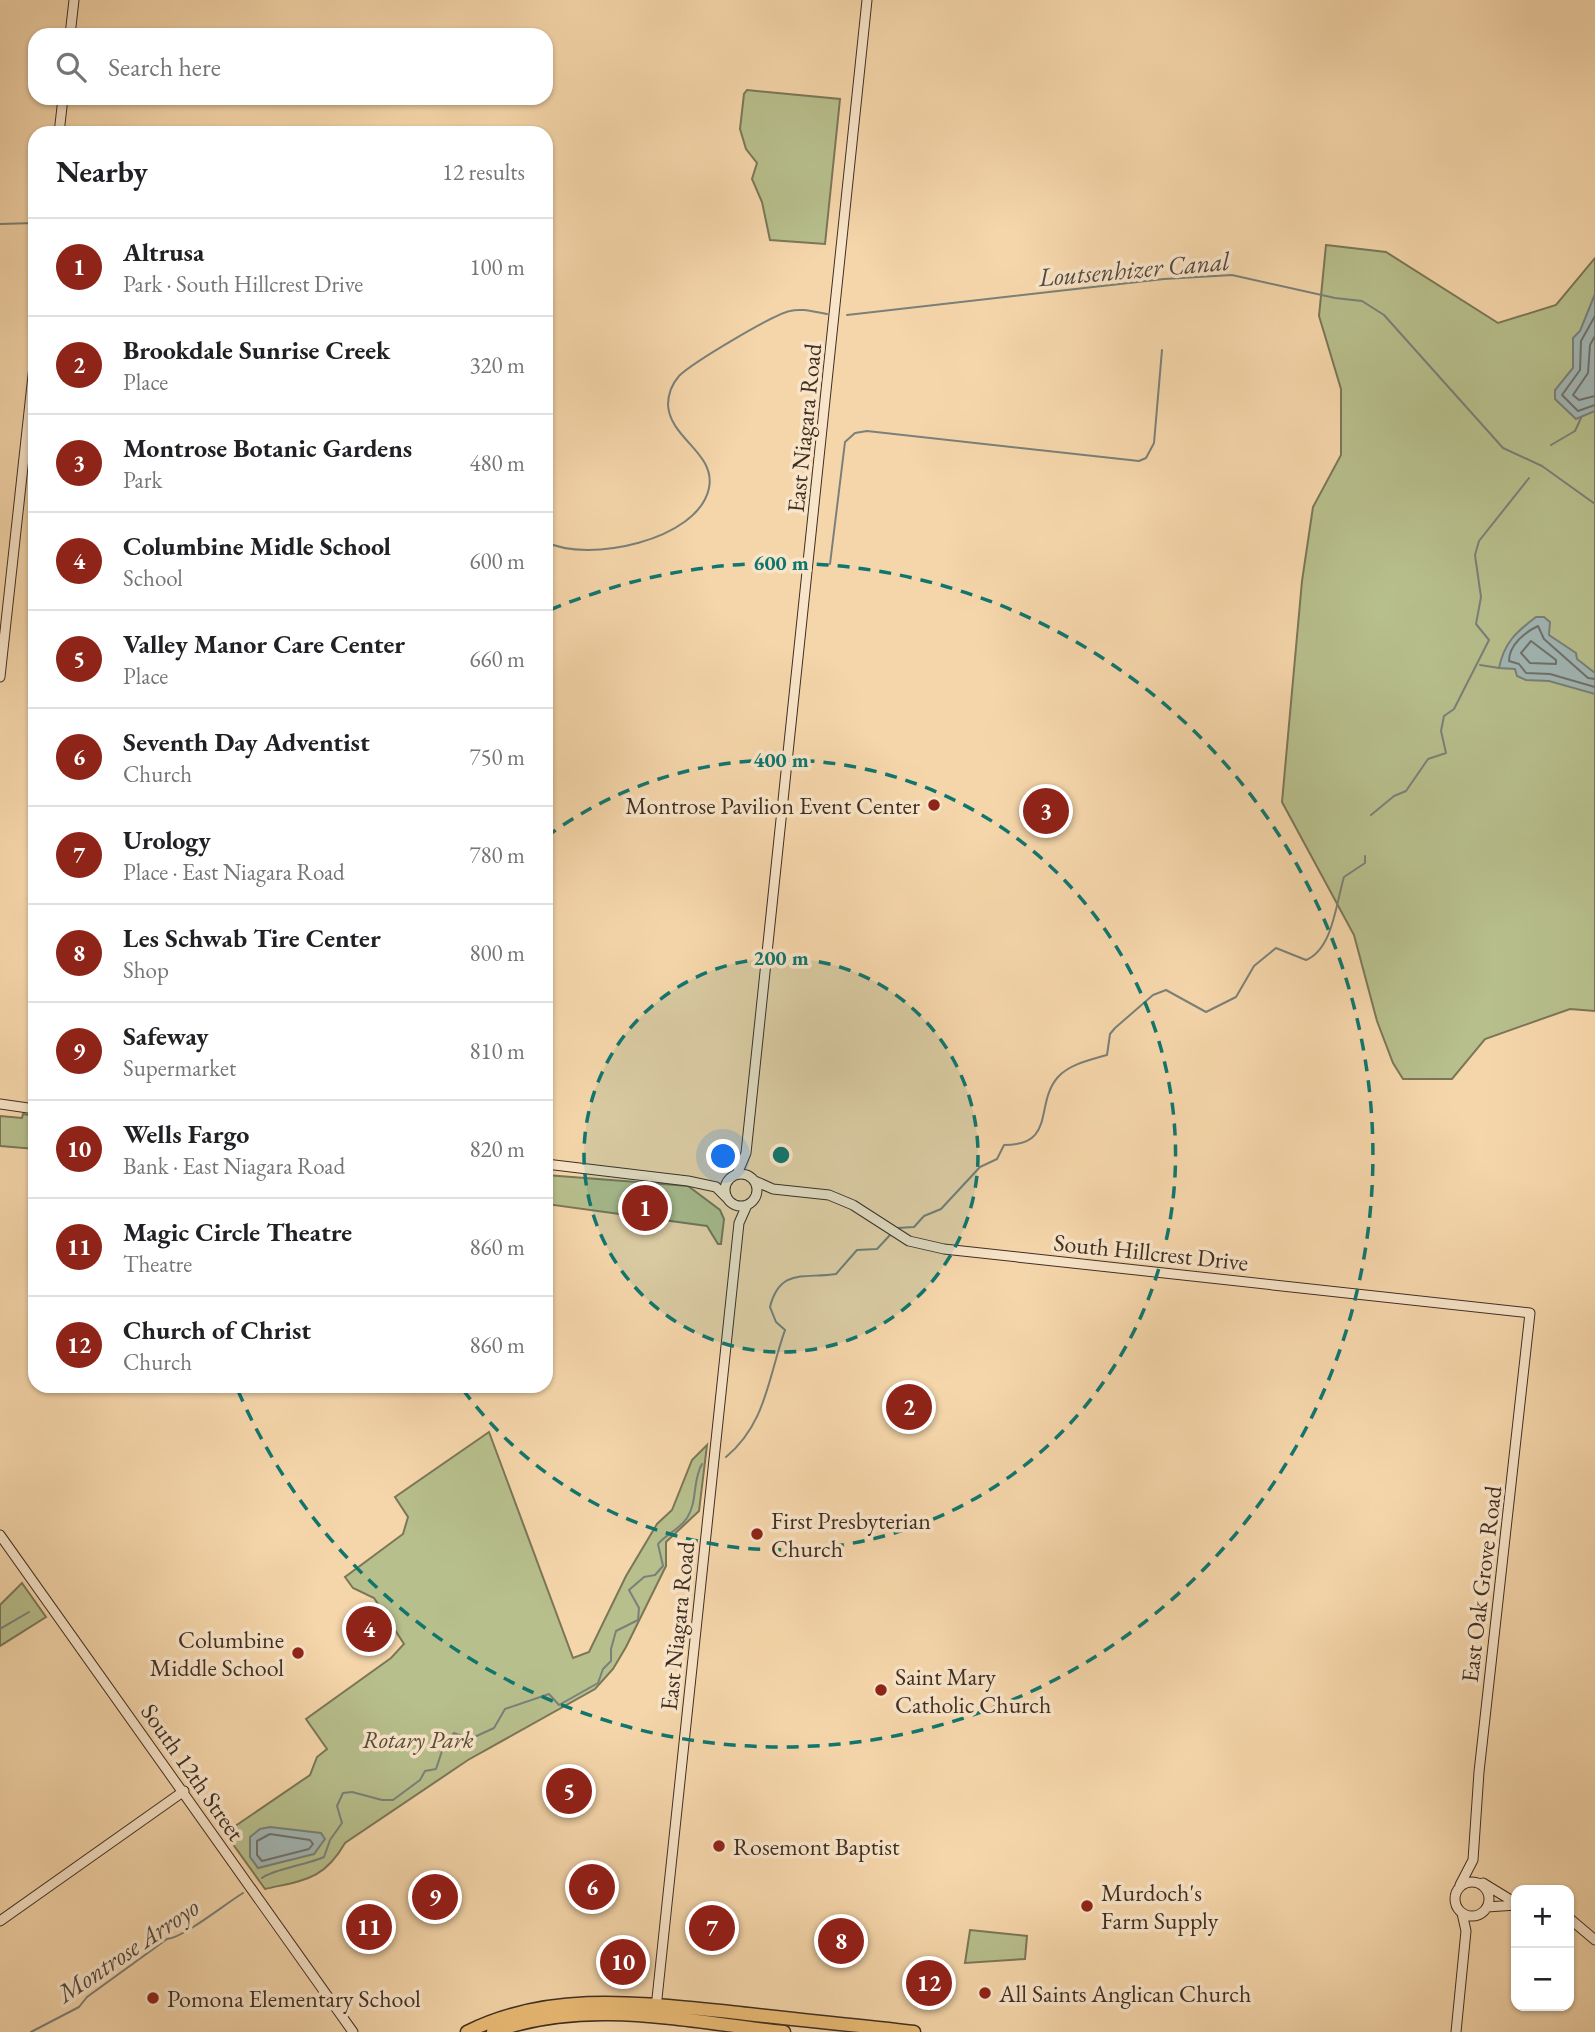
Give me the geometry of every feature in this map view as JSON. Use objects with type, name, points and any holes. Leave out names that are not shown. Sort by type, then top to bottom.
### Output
[{"type":"highway","points":[[467,2032],[506,2016],[542,2007],[582,2002],[784,2032]]},
{"type":"highway","points":[[494,2032],[558,2016],[655,2011],[914,2032]]},
{"type":"street","points":[[71,28],[74,0]]},
{"type":"street","name":"East Niagara Road","points":[[735,1175],[746,1153],[867,0]]},
{"type":"street","points":[[60,126],[62,105]]},
{"type":"street","points":[[0,677],[28,421]]},
{"type":"street","points":[[0,1104],[28,1107]]},
{"type":"street","name":"East Niagara Road","points":[[746,1153],[754,1180]]},
{"type":"street","points":[[553,1165],[688,1181],[716,1187],[737,1206],[751,1202],[757,1189],[754,1180],[735,1175],[721,1180],[688,1181]]},
{"type":"street","points":[[727,1199],[726,1183],[735,1175]]},
{"type":"street","name":"South Hillcrest Drive","points":[[754,1180],[781,1190],[829,1195],[853,1205],[909,1241],[944,1249],[1530,1312]]},
{"type":"street","name":"South Hillcrest Drive","points":[[751,1202],[781,1190]]},
{"type":"street","name":"East Niagara Road","points":[[727,1199],[737,1238]]},
{"type":"street","name":"East Niagara Road","points":[[655,2011],[737,1238],[741,1216],[751,1202]]},
{"type":"street","name":"East Oak Grove Road","points":[[1477,1880],[1473,1860],[1479,1772],[1530,1312]]},
{"type":"street","name":"South 12th Street","points":[[0,1535],[353,2032]]},
{"type":"street","points":[[0,1921],[184,1791]]},
{"type":"street","name":"East Oak Grove Road","points":[[1460,1885],[1473,1860]]},
{"type":"street","points":[[1477,1880],[1488,1895],[1511,1902]]},
{"type":"street","points":[[1456,2032],[1466,1931],[1462,1913],[1455,1903],[1460,1885],[1477,1880],[1511,1900]]},
{"type":"street","points":[[1487,1907],[1488,1895]]},
{"type":"street","points":[[1466,1931],[1476,1915],[1487,1907],[1511,1904]]},
{"type":"street","points":[[1462,1913],[1476,1915]]},
{"type":"street","points":[[1574,1922],[1595,1940]]},
{"type":"green space","points":[[747,90],[840,99],[825,244],[770,240],[762,202],[752,179],[757,163],[746,149],[740,129],[744,94]]},
{"type":"green space","points":[[1326,245],[1386,252],[1498,323],[1556,305],[1595,258],[1595,1011],[1570,1009],[1485,1039],[1452,1079],[1403,1079],[1393,1063],[1377,1021],[1354,935],[1282,802],[1302,581],[1313,507],[1341,455],[1341,389],[1319,316]]},
{"type":"green space","points":[[23,1114],[28,1115],[28,1148],[0,1146],[0,1116],[22,1118]]},
{"type":"green space","points":[[553,1176],[688,1186],[720,1210],[724,1219],[721,1244],[718,1244],[707,1226],[553,1205]]},
{"type":"green space","name":"Rotary Park","points":[[489,1432],[573,1658],[589,1652],[626,1576],[657,1524],[672,1510],[692,1460],[707,1445],[699,1511],[666,1542],[666,1566],[626,1647],[613,1669],[595,1689],[468,1760],[345,1843],[329,1865],[321,1871],[302,1880],[265,1889],[225,1833],[310,1775],[317,1757],[327,1749],[306,1719],[391,1658],[404,1644],[374,1598],[353,1588],[345,1577],[403,1534],[408,1517],[395,1497]]},
{"type":"green space","points":[[22,1583],[46,1617],[0,1646],[0,1605]]},
{"type":"green space","points":[[970,1930],[1027,1936],[1025,1959],[965,1963]]},
{"type":"water","points":[[1595,294],[1595,411],[1576,419],[1555,399],[1555,390],[1573,368],[1573,338],[1580,331]]},
{"type":"water","points":[[1536,617],[1544,617],[1550,622],[1549,635],[1576,653],[1577,659],[1595,673],[1595,694],[1549,681],[1526,680],[1517,676],[1515,669],[1499,668],[1512,639]]},
{"type":"water","points":[[270,1827],[321,1833],[325,1839],[314,1854],[258,1868],[250,1857],[250,1837],[260,1829]]},
{"type":"waterway","name":"Loutsenhizer Canal","points":[[0,224],[28,223]]},
{"type":"waterway","name":"Loutsenhizer Canal","points":[[847,315],[1164,279],[1232,275],[1335,298],[1362,301],[1384,315],[1503,448],[1542,466],[1595,504]]},
{"type":"waterway","name":"Loutsenhizer Canal","points":[[553,544],[587,550],[613,548],[639,543],[685,522],[701,506],[709,488],[709,476],[700,455],[671,417],[669,397],[679,376],[715,351],[781,314],[799,310],[827,314]]},
{"type":"waterway","points":[[830,564],[845,442],[855,433],[867,431],[1139,461],[1146,458],[1154,443],[1162,350]]},
{"type":"waterway","points":[[1551,445],[1575,431],[1581,418]]},
{"type":"waterway","points":[[1371,815],[1394,796],[1406,791],[1428,759],[1446,753],[1441,731],[1444,716],[1454,709],[1489,640],[1476,624],[1481,597],[1475,555],[1479,541],[1529,478]]},
{"type":"waterway","points":[[1480,665],[1499,668]]},
{"type":"waterway","points":[[897,1228],[914,1227],[924,1216],[941,1209],[980,1167],[997,1159],[1004,1145],[1021,1143],[1031,1138],[1038,1131],[1051,1088],[1058,1077],[1074,1066],[1107,1055],[1110,1034],[1153,995],[1166,990],[1206,1012],[1236,997],[1254,966],[1276,948],[1306,960],[1315,954],[1328,936],[1344,877],[1365,863],[1365,856]]},
{"type":"waterway","points":[[726,1457],[750,1430],[758,1415],[785,1330],[776,1322],[770,1307],[774,1294],[787,1280],[796,1277],[836,1274],[857,1250],[877,1249],[891,1234]]},
{"type":"waterway","name":"Montrose Arroyo","points":[[262,1878],[273,1872],[324,1857],[330,1840],[342,1823],[337,1806],[343,1793],[352,1792],[382,1800],[393,1800],[420,1780],[425,1771],[436,1769],[445,1742],[454,1733],[470,1739],[494,1728],[505,1709],[549,1694],[559,1705],[598,1683],[603,1669],[611,1661],[616,1631],[638,1620],[639,1608],[629,1590],[644,1577],[655,1575],[663,1566],[658,1544],[687,1518],[693,1505],[702,1464]]},
{"type":"waterway","points":[[0,1629],[29,1612]]},
{"type":"waterway","name":"Montrose Arroyo","points":[[31,2032],[79,2007],[87,1997],[167,1939],[193,1927],[243,1893]]},
{"type":"place","name":"Montrose Pavilion Event Center","points":[[934,805]]},
{"type":"place","name":"Montrose Botanic Gardens","points":[[1046,811]]},
{"type":"place","name":"Altrusa","points":[[645,1208]]},
{"type":"place","name":"Brookdale Sunrise Creek","points":[[909,1407]]},
{"type":"place","name":"First Presbyterian Church","points":[[757,1534]]},
{"type":"place","name":"Columbine Midle School","points":[[369,1629]]},
{"type":"place","name":"Columbine Middle School","points":[[298,1653]]},
{"type":"place","name":"Saint Mary Catholic Church","points":[[881,1690]]},
{"type":"place","name":"Valley Manor Care Center","points":[[569,1791]]},
{"type":"place","name":"Rosemont Baptist","points":[[719,1846]]},
{"type":"place","name":"Seventh Day Adventist","points":[[592,1887]]},
{"type":"place","name":"Safeway","points":[[435,1897]]},
{"type":"place","name":"Murdoch's Farm Supply","points":[[1087,1906]]},
{"type":"place","name":"Magic Circle Theatre","points":[[369,1927]]},
{"type":"place","name":"Urology","points":[[712,1928]]},
{"type":"place","name":"Les Schwab Tire Center","points":[[841,1941]]},
{"type":"place","name":"Wells Fargo","points":[[623,1962]]},
{"type":"place","name":"Church of Christ","points":[[929,1983]]},
{"type":"place","name":"All Saints Anglican Church","points":[[985,1993]]},
{"type":"place","name":"Pomona Elementary School","points":[[153,1998]]}]
